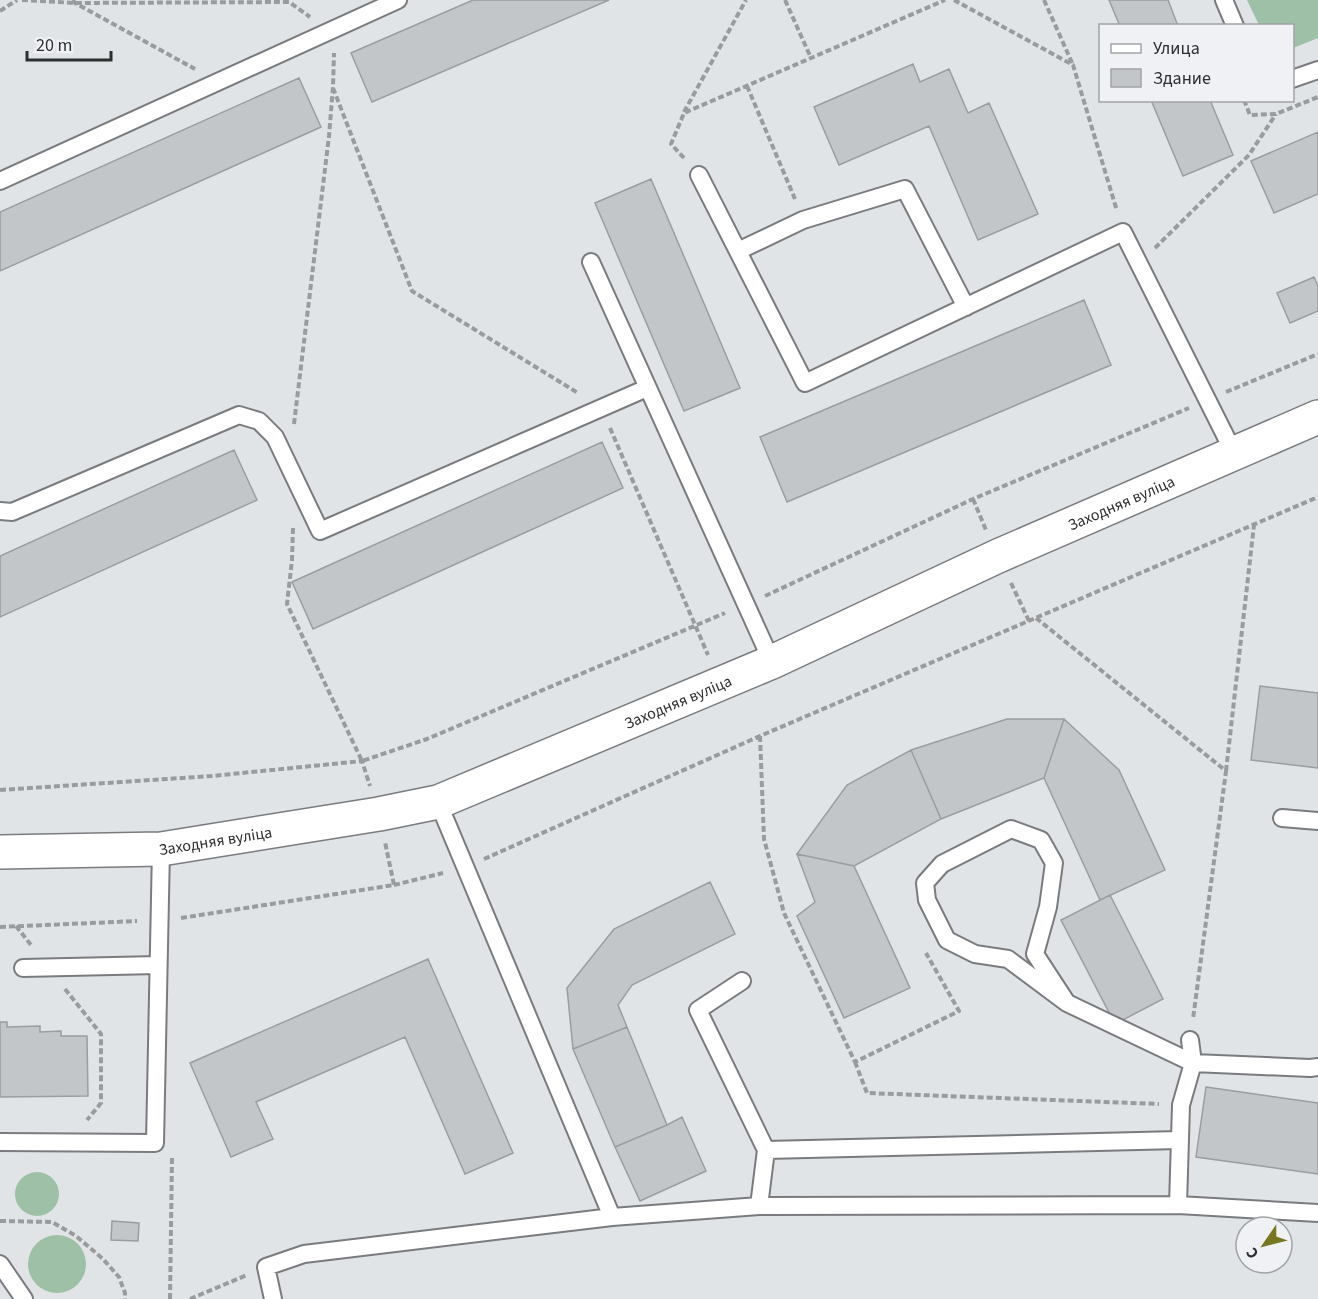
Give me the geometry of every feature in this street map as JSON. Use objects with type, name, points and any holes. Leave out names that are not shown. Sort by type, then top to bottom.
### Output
[{"type":"street","name":"Заходняя вуліца","points":[[0,852],[161,849],[438,802],[772,662],[998,556],[1318,417]]},
{"type":"lane","points":[[0,181],[398,0]]},
{"type":"lane","points":[[1224,0],[1234,24]]},
{"type":"lane","points":[[1294,79],[1318,70]]},
{"type":"lane","points":[[699,175],[805,383],[1123,232],[1234,453]]},
{"type":"lane","points":[[738,250],[803,220],[905,189],[966,307]]},
{"type":"lane","points":[[591,262],[772,662]]},
{"type":"lane","points":[[0,511],[12,513],[239,415],[260,421],[275,437],[320,531],[647,388]]},
{"type":"lane","points":[[438,802],[612,1217]]},
{"type":"lane","points":[[1282,818],[1318,821]]},
{"type":"lane","points":[[1067,1003],[1035,954],[1048,907],[1054,863],[1041,840],[1011,829],[942,864],[925,883],[927,900],[947,940],[975,954],[1008,959],[1067,1003],[1193,1063],[1318,1067]]},
{"type":"lane","points":[[0,1142],[155,1143],[161,849]]},
{"type":"lane","points":[[23,968],[158,965]]},
{"type":"lane","points":[[742,981],[698,1010],[766,1150],[759,1206]]},
{"type":"lane","points":[[1178,1205],[1180,1105],[1193,1063],[1190,1040]]},
{"type":"lane","points":[[766,1150],[1179,1140]]},
{"type":"lane","points":[[273,1299],[266,1267],[303,1254],[612,1217],[759,1206],[1178,1205],[1318,1214]]},
{"type":"lane","points":[[0,1264],[24,1299]]},
{"type":"path","points":[[0,10],[17,0]]},
{"type":"path","points":[[73,0],[218,82]]},
{"type":"path","points":[[699,175],[671,144],[684,113],[746,0]]},
{"type":"path","points":[[785,0],[811,58]]},
{"type":"path","points":[[684,113],[945,0]]},
{"type":"path","points":[[954,0],[1073,65]]},
{"type":"path","points":[[1044,0],[1073,65],[1123,232]]},
{"type":"path","points":[[747,86],[803,220]]},
{"type":"path","points":[[333,87],[412,291],[602,408],[720,684]]},
{"type":"path","points":[[1245,102],[1250,116],[1276,114],[1318,97]]},
{"type":"path","points":[[1139,264],[1249,155],[1276,114]]},
{"type":"path","points":[[394,885],[466,867],[760,736],[1318,497]]},
{"type":"path","points":[[1190,1040],[1226,771],[1254,524]]},
{"type":"path","points":[[1036,618],[1226,771]]},
{"type":"path","points":[[760,736],[764,839],[784,913],[855,1062],[867,1093],[1180,1105]]},
{"type":"path","points":[[16,926],[101,1034],[101,1103],[85,1122]]},
{"type":"path","points":[[855,1062],[959,1011],[925,950]]},
{"type":"path","points":[[0,1221],[52,1222],[76,1236],[103,1259],[119,1277],[125,1299]]},
{"type":"path","points":[[190,1299],[266,1267]]},
{"type":"green space","points":[[1247,0],[1318,0],[1318,38],[1294,48],[1294,24],[1259,24]]},
{"type":"green space","points":[[37,1172],[52,1179],[59,1194],[52,1209],[37,1216],[22,1209],[15,1194],[22,1179]]},
{"type":"green space","points":[[57,1235],[68,1237],[81,1248],[86,1264],[84,1275],[73,1288],[57,1293],[46,1291],[33,1280],[28,1264],[30,1253],[41,1240]]},
{"type":"building","points":[[473,0],[609,0],[372,102],[351,53]]},
{"type":"building","points":[[1109,0],[1168,0],[1177,24],[1119,24]]},
{"type":"building","points":[[913,64],[920,82],[949,69],[968,113],[989,103],[1038,214],[978,240],[929,126],[839,165],[814,107]]},
{"type":"building","points":[[299,78],[321,127],[0,271],[0,212]]},
{"type":"building","points":[[1152,102],[1211,102],[1233,155],[1183,176]]},
{"type":"building","points":[[1318,132],[1318,194],[1274,213],[1251,161]]},
{"type":"building","points":[[651,179],[740,388],[684,411],[595,203]]},
{"type":"building","points":[[1314,277],[1318,286],[1318,311],[1290,323],[1277,293]]},
{"type":"building","points":[[1084,300],[1111,365],[787,502],[760,437]]},
{"type":"building","points":[[602,442],[623,488],[313,629],[292,582]]},
{"type":"building","points":[[234,450],[257,500],[0,617],[0,556]]},
{"type":"building","points":[[1260,686],[1318,693],[1318,768],[1251,760]]},
{"type":"building","points":[[1007,719],[1064,719],[1044,778],[941,819],[911,750]]},
{"type":"building","points":[[1064,719],[1119,770],[1165,870],[1100,900],[1044,778]]},
{"type":"building","points":[[911,750],[941,819],[854,866],[797,854],[847,785]]},
{"type":"building","points":[[797,854],[854,866],[910,988],[844,1018],[797,916],[815,902]]},
{"type":"building","points":[[710,882],[735,934],[632,985],[618,1005],[627,1027],[573,1049],[567,988],[614,929]]},
{"type":"building","points":[[1110,895],[1163,999],[1115,1024],[1061,920]]},
{"type":"building","points":[[428,959],[513,1153],[465,1174],[405,1037],[256,1102],[273,1139],[231,1157],[190,1063]]},
{"type":"building","points":[[0,1022],[7,1022],[7,1027],[40,1026],[40,1032],[61,1031],[61,1036],[87,1036],[88,1096],[0,1097]]},
{"type":"building","points":[[627,1027],[667,1125],[615,1147],[573,1049]]},
{"type":"building","points":[[1206,1087],[1318,1103],[1318,1174],[1196,1157]]},
{"type":"building","points":[[682,1117],[706,1171],[640,1201],[615,1147]]},
{"type":"building","points":[[112,1221],[139,1223],[138,1241],[111,1240]]}]
